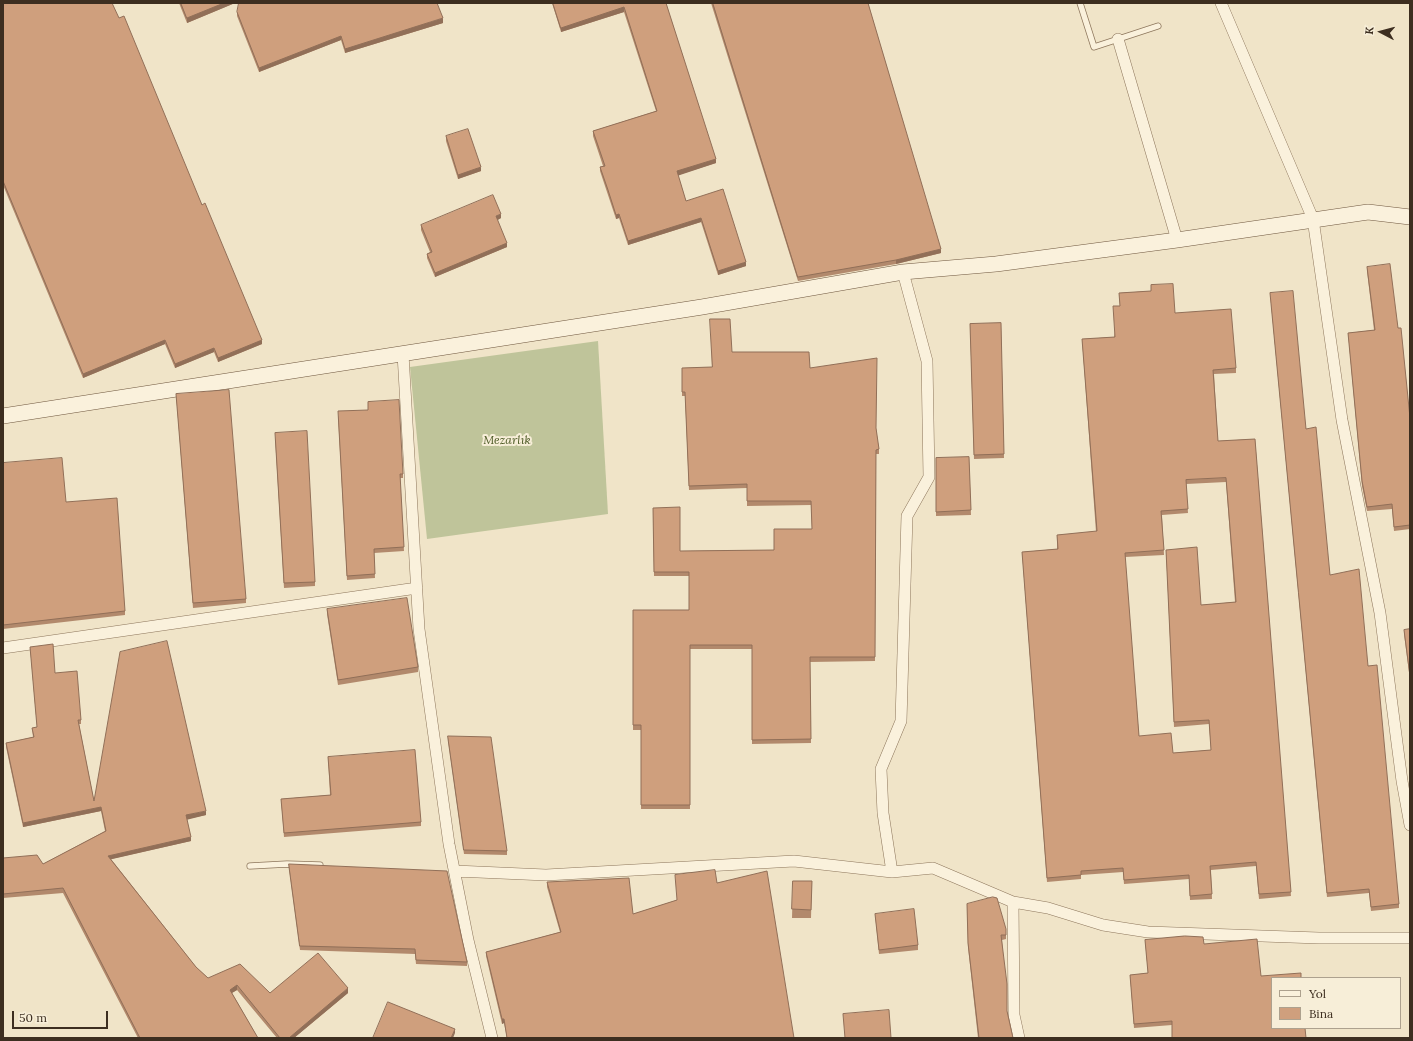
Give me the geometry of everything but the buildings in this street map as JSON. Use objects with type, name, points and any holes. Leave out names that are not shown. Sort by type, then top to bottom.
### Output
[{"type":"street","points":[[1221,3],[1313,219],[1342,420],[1380,613],[1402,781],[1410,825]]},
{"type":"street","points":[[1118,39],[1177,240]]},
{"type":"street","points":[[3,416],[702,307],[903,272],[996,264],[1177,240],[1368,212],[1410,217]]},
{"type":"street","points":[[892,872],[882,813],[880,769],[901,720],[907,516],[929,477],[927,361],[903,272]]},
{"type":"street","points":[[403,354],[419,629],[449,844],[451,871],[492,1038]]},
{"type":"street","points":[[3,648],[417,588]]},
{"type":"street","points":[[451,871],[546,875],[695,865],[794,861],[892,872],[933,868],[1013,902],[1048,908],[1103,925],[1148,932],[1410,938]]},
{"type":"street","points":[[1013,902],[1014,1016],[1019,1038]]},
{"type":"lane","points":[[1080,3],[1094,47],[1158,26]]},
{"type":"lane","points":[[250,866],[287,864],[327,866]]},
{"type":"green space","name":"Mezarlık","points":[[598,341],[608,514],[427,539],[410,367]]}]
